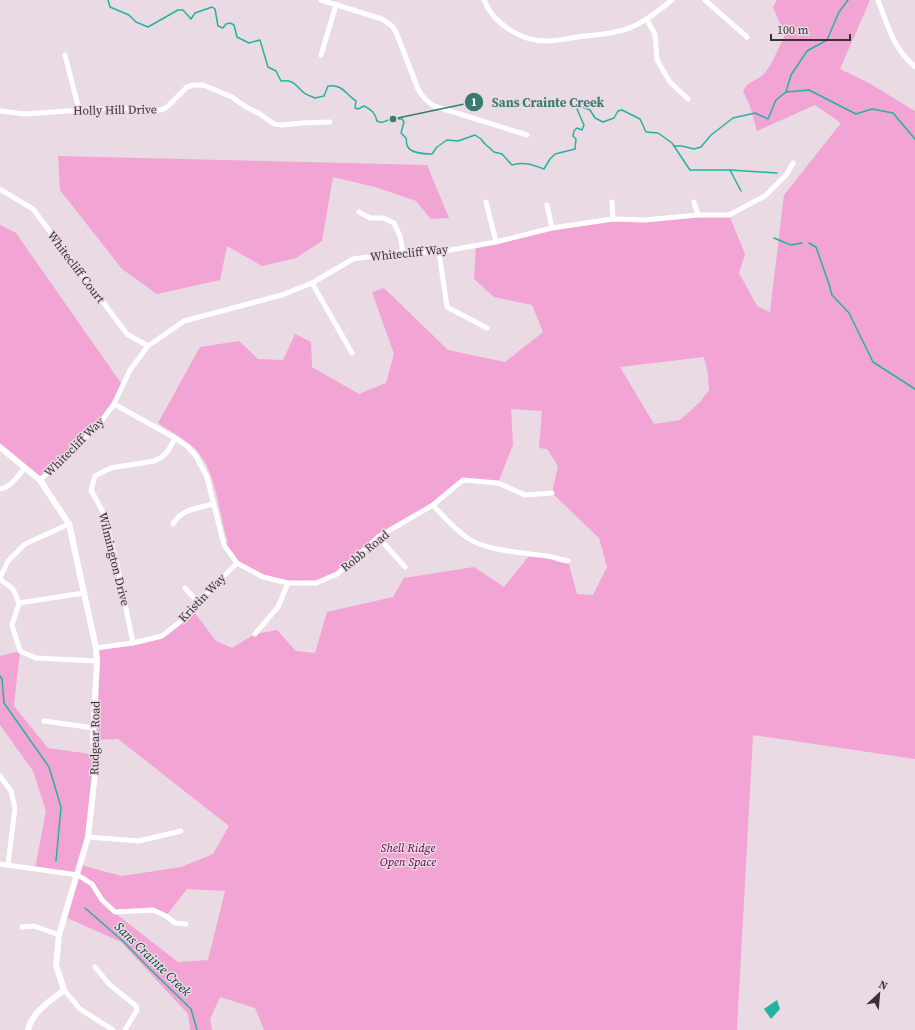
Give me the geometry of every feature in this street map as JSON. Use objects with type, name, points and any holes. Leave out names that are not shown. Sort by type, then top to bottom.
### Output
[{"type":"street","points":[[321,0],[382,19],[392,26],[396,32],[418,89],[422,97],[427,102],[440,108],[527,135]]},
{"type":"street","points":[[484,0],[490,13],[506,28],[524,37],[546,41],[617,32],[633,27],[647,20],[672,0]]},
{"type":"street","points":[[705,0],[747,37]]},
{"type":"street","points":[[878,0],[896,45],[905,58],[915,67]]},
{"type":"street","points":[[321,55],[336,5]]},
{"type":"street","points":[[647,20],[655,34],[657,60],[670,82],[688,99]]},
{"type":"street","points":[[65,55],[79,110]]},
{"type":"street","name":"Holly Hill Drive","points":[[0,111],[24,114],[135,108],[161,110],[167,107],[187,87],[203,85],[232,97],[274,124],[282,125],[330,122]]},
{"type":"street","name":"Whitecliff Way","points":[[40,480],[97,427],[114,404],[130,370],[148,346],[184,321],[282,295],[312,283],[353,259],[403,252],[439,252],[496,242],[552,228],[613,219],[645,220],[698,215],[729,214],[765,196],[787,174],[793,163]]},
{"type":"street","name":"Whitecliff Court","points":[[1,190],[33,209],[127,334],[148,346]]},
{"type":"street","points":[[486,202],[496,242]]},
{"type":"street","points":[[612,202],[613,219]]},
{"type":"street","points":[[694,202],[698,215]]},
{"type":"street","points":[[547,205],[552,228]]},
{"type":"street","points":[[359,212],[370,218],[383,218],[394,223],[400,236],[403,252]]},
{"type":"street","points":[[439,252],[447,307],[487,328]]},
{"type":"street","points":[[312,283],[352,353]]},
{"type":"street","name":"Robb Road","points":[[114,404],[187,446],[202,465],[207,477],[224,544],[237,563],[263,577],[288,583],[316,583],[338,574],[378,537],[433,505],[463,480],[498,483],[525,495],[552,493]]},
{"type":"street","name":"Wilmington Drive","points":[[133,643],[118,569],[104,514],[91,490],[95,476],[111,468],[154,461],[162,457],[168,451],[175,438]]},
{"type":"street","name":"Rudgear Road","points":[[0,447],[40,480],[69,524],[96,648],[97,661],[93,740],[97,755],[88,837],[59,935],[56,965],[64,990],[80,1009],[113,1030]]},
{"type":"street","points":[[0,489],[5,488],[13,482],[25,468]]},
{"type":"street","points":[[174,524],[177,517],[185,512],[213,504]]},
{"type":"street","points":[[433,505],[458,531],[470,540],[486,546],[514,552],[549,556],[568,562]]},
{"type":"street","points":[[69,524],[25,544],[8,561],[0,578],[13,589],[19,603],[12,625],[20,651],[36,658],[97,661]]},
{"type":"street","points":[[378,537],[405,567]]},
{"type":"street","name":"Kristin Way","points":[[96,648],[133,643],[162,636],[186,618],[198,602],[237,563]]},
{"type":"street","points":[[255,634],[278,607],[288,583]]},
{"type":"street","points":[[185,588],[198,602]]},
{"type":"street","points":[[19,603],[84,593]]},
{"type":"street","points":[[44,721],[94,728]]},
{"type":"street","points":[[0,776],[11,791],[15,808],[8,864]]},
{"type":"street","points":[[88,837],[139,841],[181,831]]},
{"type":"street","points":[[0,864],[78,874],[92,884],[102,900],[115,912],[153,910],[166,916],[175,923],[186,924]]},
{"type":"street","points":[[22,927],[34,926],[59,935]]},
{"type":"street","points":[[95,967],[109,984],[136,1006],[137,1010],[125,1030]]},
{"type":"street","points":[[28,1030],[40,1009],[64,990]]},
{"type":"green space","name":"Shell Ridge Open Space","points":[[777,0],[870,0],[840,69],[867,82],[915,111],[915,759],[753,735],[737,1030],[264,1030],[255,1008],[220,997],[210,1019],[212,1030],[190,1030],[188,1014],[121,942],[65,917],[77,875],[35,868],[46,811],[33,771],[0,725],[0,656],[20,651],[14,706],[48,748],[97,755],[88,837],[80,865],[122,876],[181,867],[213,854],[229,826],[118,739],[93,740],[96,648],[162,636],[192,609],[216,641],[232,648],[255,634],[277,630],[296,651],[315,653],[327,612],[393,597],[404,578],[474,567],[504,587],[530,555],[568,561],[577,594],[593,595],[607,567],[599,538],[552,493],[558,466],[547,449],[539,448],[542,411],[511,409],[513,445],[498,483],[463,480],[433,505],[378,537],[337,574],[316,583],[288,583],[263,577],[237,563],[224,545],[228,542],[216,490],[207,466],[200,454],[191,445],[158,423],[200,347],[239,341],[258,359],[283,360],[295,334],[311,342],[312,367],[359,394],[386,383],[394,354],[372,292],[384,288],[448,350],[505,362],[543,332],[532,305],[494,297],[474,279],[476,245],[552,228],[613,219],[729,215],[745,254],[739,273],[757,306],[770,312],[784,195],[841,123],[815,105],[757,131],[750,106],[743,91],[749,84],[767,71],[785,35],[773,7]],"holes":[[[704,357],[708,374],[709,390],[700,402],[680,420],[654,424],[620,367]],[[187,889],[225,891],[208,960],[178,962],[115,913],[153,910],[166,916]]]},
{"type":"green space","points":[[58,156],[427,165],[449,218],[431,219],[416,201],[375,187],[333,177],[322,241],[296,258],[262,266],[227,246],[220,280],[157,294],[122,269],[60,190]]},
{"type":"green space","points":[[0,225],[16,233],[123,386],[97,427],[40,480],[0,447]]},
{"type":"shaded area","points":[[777,1000],[780,1009],[771,1019],[764,1009]]},
{"type":"waterway","name":"Sans Crainte Creek","points":[[108,0],[110,7],[129,15],[136,22],[148,27],[178,10],[183,10],[191,19],[195,13],[212,7],[215,9],[218,26],[223,28],[226,24],[230,23],[234,25],[237,37],[249,43],[260,40],[268,67],[276,71],[281,81],[291,82],[304,93],[315,98],[324,96],[328,86],[341,88],[356,101],[355,108],[358,109],[364,106],[366,107],[374,113],[377,121],[382,122],[392,119],[402,119],[404,122],[401,133],[406,138],[408,148],[425,154],[432,154],[437,147],[447,140],[458,141],[475,135],[494,152],[502,154],[512,165],[528,164],[544,169],[555,154],[575,149],[576,139],[573,136],[574,131],[577,128],[582,130],[584,125],[577,109],[580,106],[590,110],[595,118],[603,122],[614,118],[618,111],[622,110],[640,119],[646,132],[658,133],[672,143],[690,170],[730,170],[777,173]]},
{"type":"waterway","points":[[674,146],[694,149],[701,147],[711,135],[733,118],[755,113],[768,119],[776,100],[786,92],[791,75],[807,51],[827,40],[839,12],[848,0]]},
{"type":"waterway","points":[[786,92],[809,90],[856,114],[872,109],[893,113],[915,139]]},
{"type":"waterway","points":[[730,170],[741,191]]},
{"type":"waterway","points":[[774,238],[791,245],[802,243]]},
{"type":"waterway","points":[[809,243],[816,247],[832,295],[849,313],[873,362],[915,389]]},
{"type":"waterway","name":"Sans Crainte Creek","points":[[0,676],[2,679],[4,703],[49,767],[61,807],[56,861]]},
{"type":"waterway","name":"Sans Crainte Creek","points":[[85,908],[124,942],[191,1009],[197,1030]]},
{"type":"place","name":"Sans Crainte Creek","points":[[393,119]]}]
